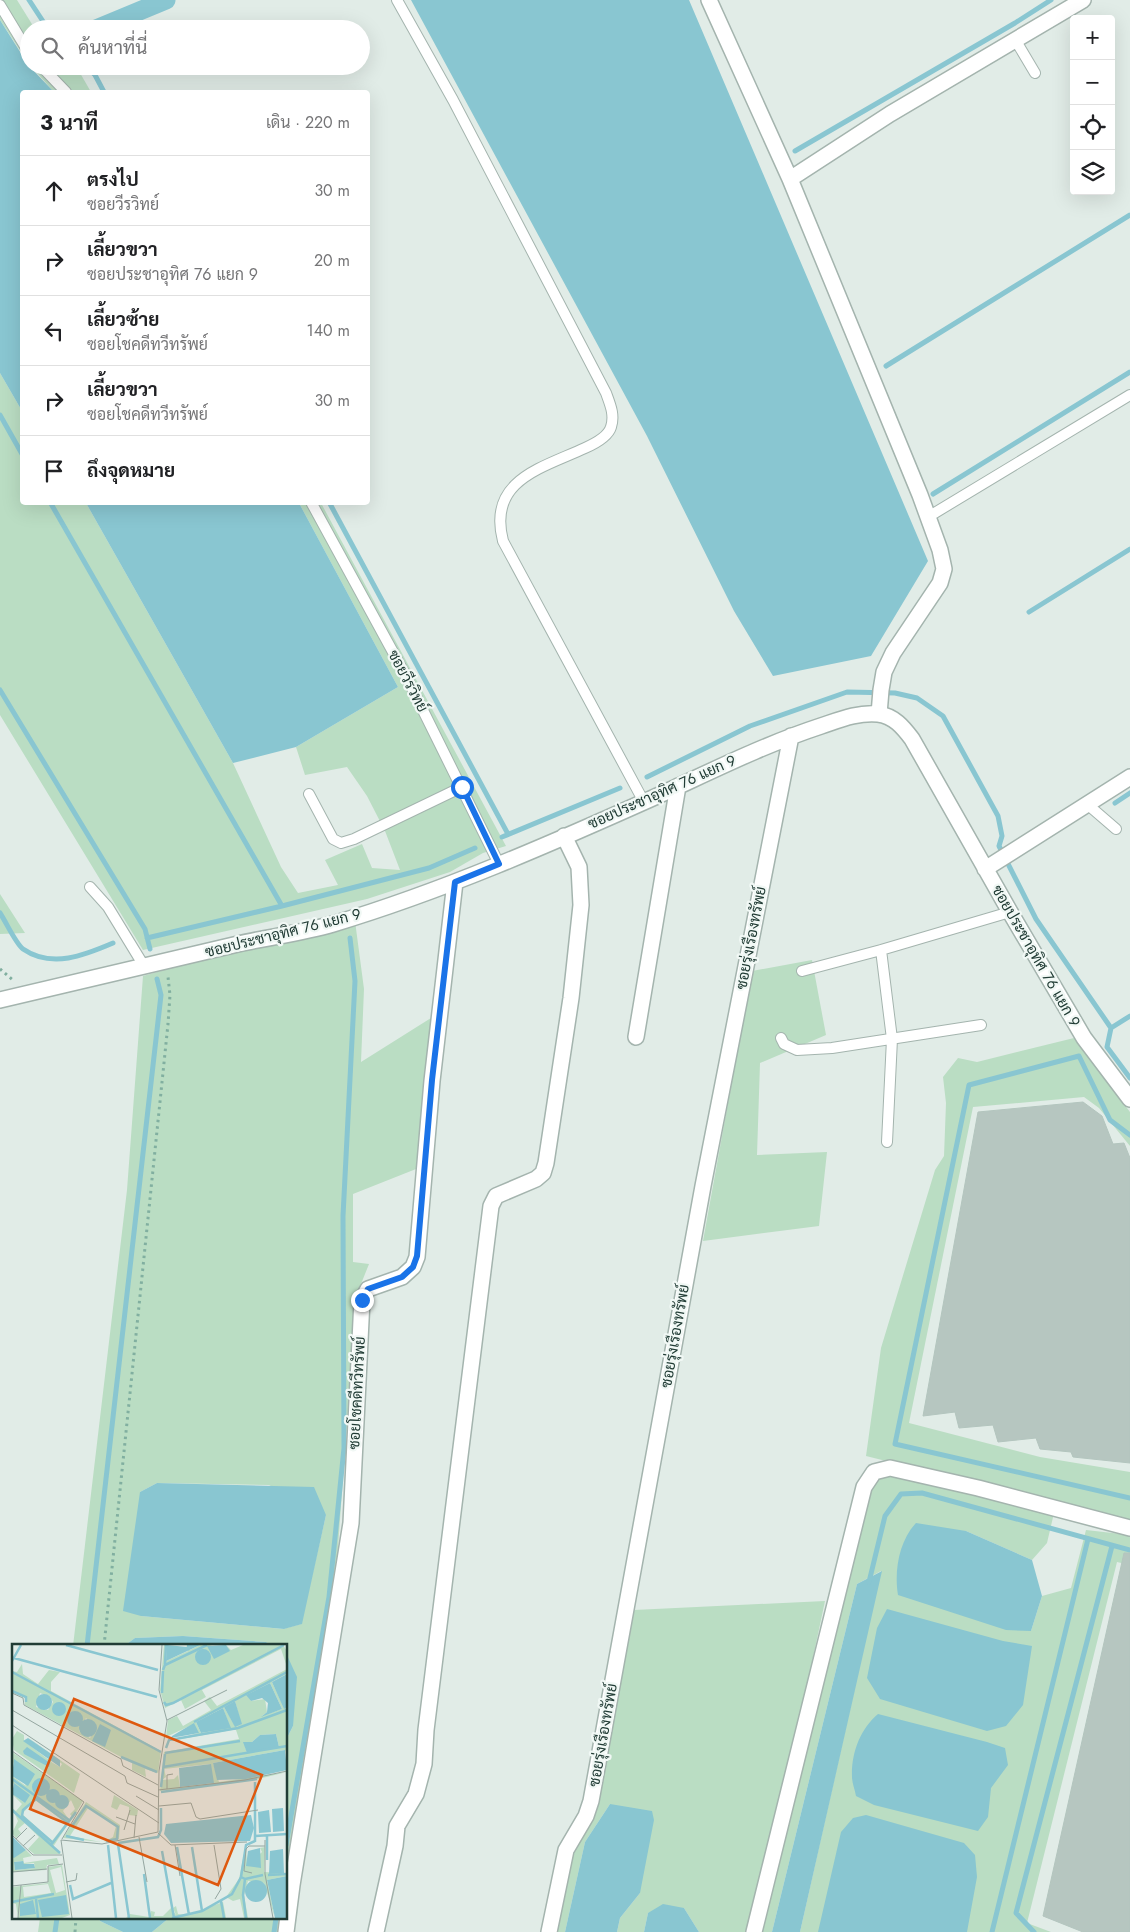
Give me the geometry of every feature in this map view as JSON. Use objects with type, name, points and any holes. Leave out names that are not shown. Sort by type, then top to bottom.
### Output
[{"type":"street","points":[[709,0],[790,179],[940,550],[944,569],[940,583],[893,654],[884,672],[880,690],[879,714]]},
{"type":"street","points":[[790,179],[890,114],[1084,0]]},
{"type":"street","name":"ซอยประชาอุทิศ 76 แยก 9","points":[[0,1000],[330,925],[455,882],[499,864],[791,736],[850,717],[879,714],[892,718],[902,726],[912,739],[1084,1038],[1130,1099]]},
{"type":"street","name":"ซอยรุ่งเรืองทรัพย์","points":[[549,1932],[566,1850],[586,1816],[591,1801],[702,1186],[791,736]]},
{"type":"street","points":[[985,868],[1130,777]]},
{"type":"street","points":[[636,1037],[678,786]]},
{"type":"street","points":[[376,1932],[395,1846],[397,1826],[416,1794],[424,1764],[426,1730],[492,1206],[496,1196],[536,1179],[543,1173],[546,1163],[570,998],[581,905],[579,867],[564,836]]},
{"type":"street","name":"ซอยโชคดีทวีทรัพย์","points":[[288,1916],[351,1523],[362,1300],[368,1289],[402,1277],[413,1267],[417,1256],[432,1080],[455,882]]},
{"type":"street","points":[[754,1932],[864,1487],[874,1472],[890,1468],[978,1488],[1130,1528]]},
{"type":"lane","points":[[398,0],[453,100],[606,393],[613,414],[611,428],[606,435],[592,445],[526,475],[514,484],[507,494],[499,526],[503,540],[644,802]]},
{"type":"lane","points":[[0,5],[20,38]]},
{"type":"lane","points":[[1016,41],[1035,72]]},
{"type":"lane","points":[[49,75],[64,90]]},
{"type":"lane","points":[[928,517],[1130,395]]},
{"type":"lane","name":"ซอยวีรวิทย์","points":[[313,505],[406,676],[499,864]]},
{"type":"lane","points":[[309,794],[333,839],[341,843],[354,839],[462,787]]},
{"type":"lane","points":[[1087,804],[1116,829]]},
{"type":"lane","points":[[90,887],[108,907],[144,966]]},
{"type":"lane","points":[[802,971],[1010,912]]},
{"type":"lane","points":[[881,950],[892,1039],[887,1142]]},
{"type":"lane","points":[[781,1038],[784,1044],[797,1050],[832,1048],[981,1024]]},
{"type":"path","points":[[104,1644],[168,1024],[170,995],[166,961]]},
{"type":"green space","points":[[0,0],[17,0],[29,20],[20,20],[20,50],[0,20]]},
{"type":"green space","points":[[39,75],[81,75],[90,90],[52,90]]},
{"type":"green space","points":[[0,373],[20,408],[20,505],[87,505],[233,763],[281,867],[298,893],[338,885],[325,860],[362,844],[372,868],[400,870],[385,831],[367,796],[347,767],[305,775],[296,747],[398,687],[300,505],[322,505],[506,846],[483,853],[450,872],[367,899],[143,950],[0,715]]},
{"type":"green space","points":[[0,894],[25,933],[0,934]]},
{"type":"green space","points":[[355,921],[364,989],[361,1062],[431,1018],[416,1169],[353,1194],[353,1262],[369,1264],[361,1284],[354,1328],[335,1588],[288,1911],[288,1736],[293,1726],[288,1669],[288,1644],[183,1636],[135,1638],[127,1644],[73,1644],[127,1190],[143,976],[161,971],[178,963]],"holes":[[[157,1483],[269,1485],[326,1515],[301,1624],[283,1629],[141,1616],[140,1492]]]},
{"type":"green space","points":[[812,960],[826,1035],[760,1063],[757,1155],[827,1152],[819,1226],[703,1241],[752,971]]},
{"type":"green space","points":[[1074,1038],[1130,1112],[1130,1146],[1099,1108],[1084,1097],[973,1107],[909,1423],[1040,1457],[1130,1472],[1130,1522],[866,1456],[881,1348],[935,1170],[944,1156],[946,1103],[943,1077],[958,1058],[977,1062]]},
{"type":"green space","points":[[892,1473],[1054,1513],[1047,1543],[1032,1560],[966,1531],[1031,1631],[1042,1596],[1071,1588],[1086,1530],[1130,1535],[1130,1565],[1117,1562],[1027,1923],[1051,1932],[800,1932],[881,1571],[857,1584],[772,1932],[758,1932],[868,1489],[877,1478]]},
{"type":"green space","points":[[825,1601],[808,1681],[746,1932],[699,1932],[684,1908],[648,1913],[644,1932],[617,1932],[620,1918],[640,1893],[610,1804],[585,1842],[565,1932],[552,1932],[571,1847],[597,1801],[634,1610]]},
{"type":"green space","points":[[40,1920],[100,1920],[123,1932],[38,1932]]},
{"type":"green space","points":[[167,1920],[287,1920],[285,1932],[152,1932]]},
{"type":"water","points":[[411,0],[689,0],[928,561],[871,656],[773,676],[734,611],[647,436]]},
{"type":"water","points":[[0,20],[20,52],[20,75],[38,75],[52,90],[20,90],[20,408],[0,373]]},
{"type":"water","points":[[87,505],[300,505],[398,687],[296,747],[233,763]]},
{"type":"water","points":[[157,1483],[314,1487],[326,1515],[302,1624],[284,1629],[141,1616],[123,1611],[140,1492]]},
{"type":"water","points":[[916,1523],[966,1531],[1032,1560],[1042,1596],[1031,1631],[1006,1630],[898,1595],[897,1566],[899,1557],[905,1538]]},
{"type":"water","points":[[882,1571],[800,1932],[772,1932],[857,1584]]},
{"type":"water","points":[[887,1609],[1003,1641],[1032,1646],[1023,1705],[1006,1726],[987,1731],[880,1699],[867,1678],[877,1628]]},
{"type":"water","points":[[183,1636],[266,1642],[270,1644],[127,1644],[135,1638]]},
{"type":"water","points":[[288,1657],[297,1677],[293,1726],[288,1736]]},
{"type":"water","points":[[878,1714],[1005,1748],[1008,1765],[991,1788],[988,1817],[978,1831],[874,1805],[856,1796],[852,1782],[855,1751],[866,1727]]},
{"type":"water","points":[[610,1804],[652,1811],[654,1820],[640,1893],[620,1918],[617,1932],[565,1932],[585,1842]]},
{"type":"water","points":[[866,1815],[964,1843],[975,1855],[977,1877],[967,1932],[818,1932],[841,1832],[853,1818]]},
{"type":"water","points":[[663,1904],[684,1908],[699,1932],[644,1932],[648,1913]]},
{"type":"water","points":[[167,1920],[152,1932],[123,1932],[100,1921]]},
{"type":"building","points":[[1083,1102],[1102,1116],[1113,1144],[1124,1143],[1130,1158],[1130,1463],[1073,1457],[1071,1452],[1040,1449],[1036,1438],[998,1442],[993,1425],[959,1428],[955,1412],[923,1416],[978,1112]]},
{"type":"building","points":[[1124,1553],[1130,1553],[1130,1932],[1083,1932],[1043,1916]]},
{"type":"waterway","points":[[29,0],[42,20]]},
{"type":"waterway","points":[[118,20],[166,0]]},
{"type":"waterway","points":[[795,151],[1015,23],[1051,0]]},
{"type":"waterway","points":[[95,75],[103,90]]},
{"type":"waterway","points":[[886,366],[1130,215]]},
{"type":"waterway","points":[[933,494],[1130,372]]},
{"type":"waterway","points":[[0,415],[20,450]]},
{"type":"waterway","points":[[52,505],[282,906]]},
{"type":"waterway","points":[[331,505],[508,834]]},
{"type":"waterway","points":[[1029,612],[1130,549]]},
{"type":"waterway","points":[[0,690],[145,929],[150,949]]},
{"type":"waterway","points":[[647,777],[750,726],[847,692],[895,693],[917,698],[943,716],[998,816],[1002,836],[999,846],[1036,919],[1111,1028],[1107,1047],[1130,1078]]},
{"type":"waterway","points":[[502,837],[620,788]]},
{"type":"waterway","points":[[1115,803],[1130,793]]},
{"type":"waterway","points":[[147,938],[429,868],[475,848]]},
{"type":"waterway","points":[[0,913],[20,946],[34,955],[45,958],[68,958],[91,952],[113,943]]},
{"type":"waterway","points":[[288,1833],[329,1597],[344,1448],[343,1216],[355,981],[350,938]]},
{"type":"waterway","points":[[87,1644],[161,995],[157,979]]},
{"type":"waterway","points":[[1111,1028],[1130,1016]]},
{"type":"waterway","points":[[1130,1135],[1110,1120],[1079,1056],[969,1085],[895,1444],[1130,1498]]},
{"type":"waterway","points":[[869,1582],[885,1516],[901,1494],[922,1493],[1130,1550]]},
{"type":"waterway","points":[[992,1932],[1088,1539]]},
{"type":"waterway","points":[[1034,1932],[1016,1913],[1112,1546]]},
{"type":"waterway","points":[[55,1932],[57,1920]]},
{"type":"waterway","points":[[274,1932],[276,1920]]},
{"type":"route","points":[[362,1300],[368,1289],[402,1277],[413,1267],[417,1256],[432,1080],[455,882],[499,864],[462,787]]}]
